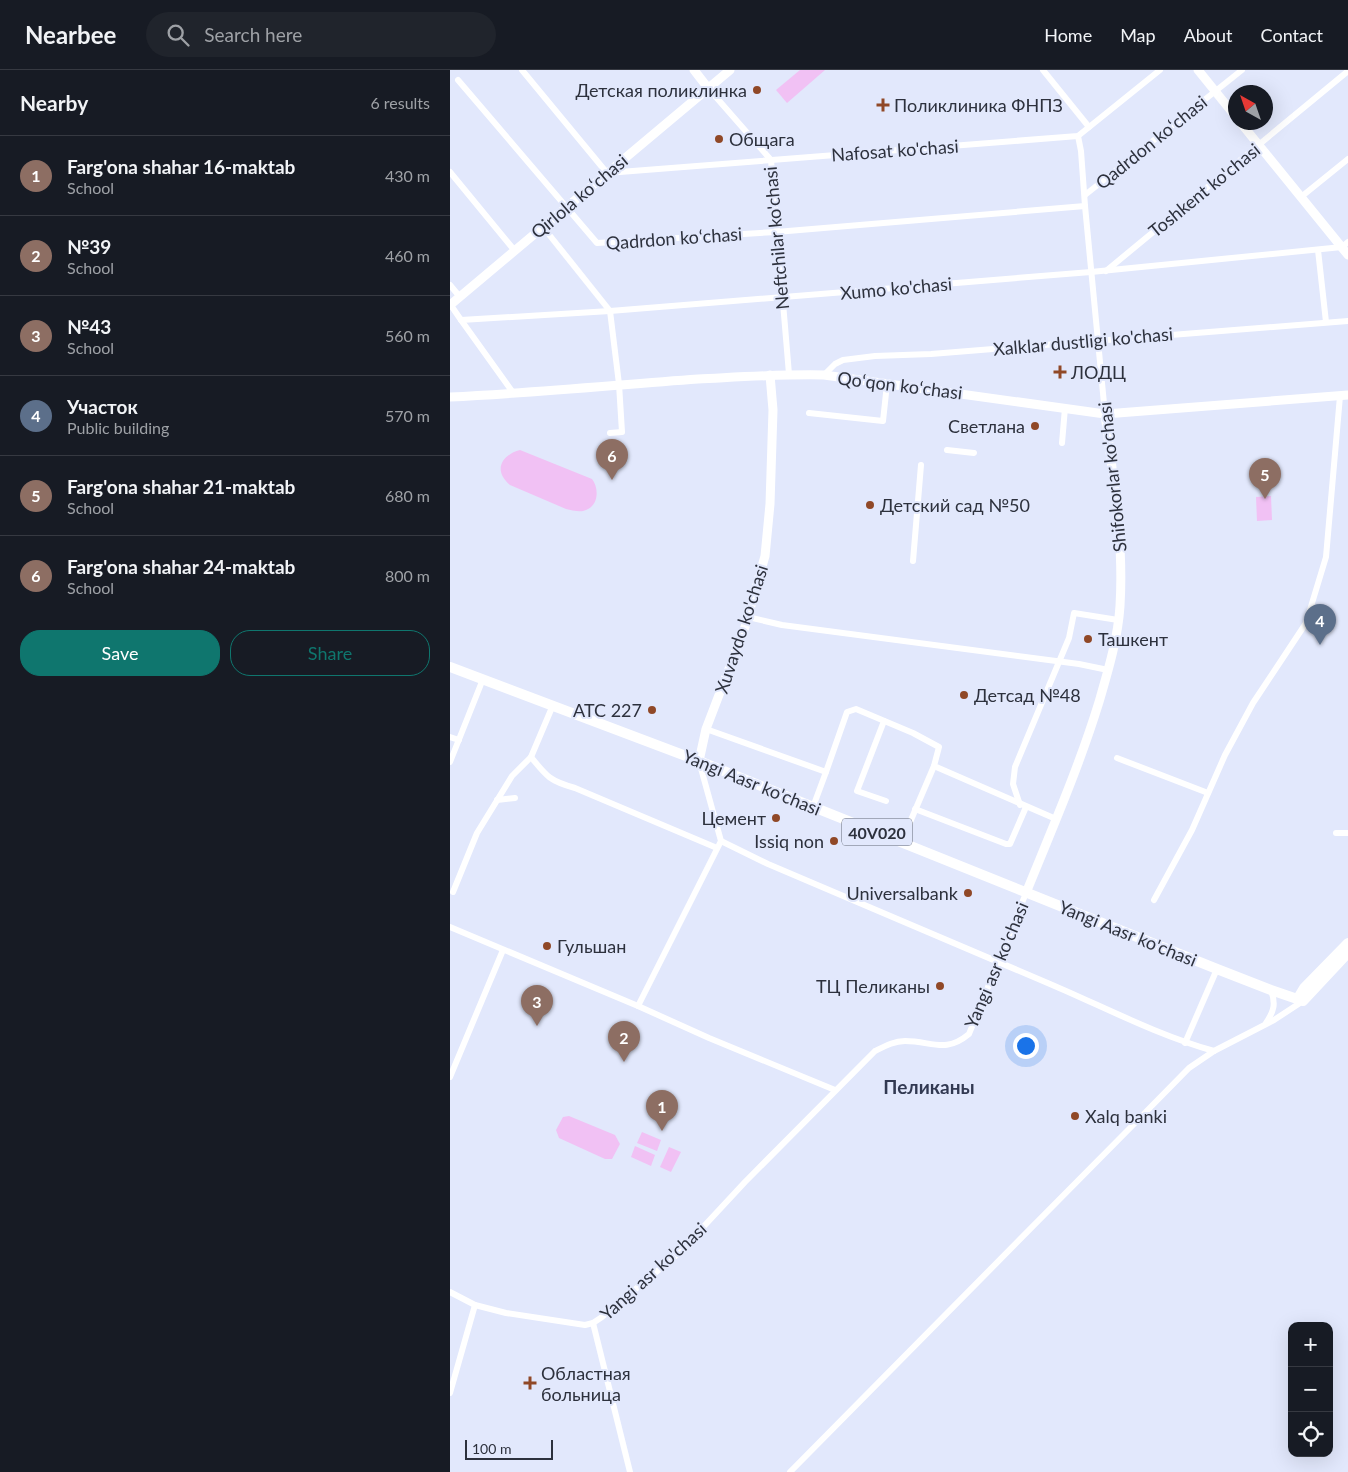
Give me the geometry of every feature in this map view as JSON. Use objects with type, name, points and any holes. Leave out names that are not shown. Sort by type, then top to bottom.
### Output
[{"type":"main road","name":"Yangi Aasr ko'chasi","points":[[450,667],[699,761],[1271,990],[1303,996]]},
{"type":"main road","points":[[1303,996],[1348,943]]},
{"type":"main road","points":[[1303,996],[1348,953]]},
{"type":"street","points":[[522,70],[607,173]]},
{"type":"street","name":"Neftchilar ko'chasi","points":[[694,70],[771,160],[789,374]]},
{"type":"street","name":"Qirlola koʻchasi","points":[[450,305],[730,70]]},
{"type":"street","points":[[1043,70],[1089,127]]},
{"type":"street","points":[[1078,136],[1160,70]]},
{"type":"street","points":[[1198,70],[1228,107]]},
{"type":"street","name":"Qadrdon koʻchasi","points":[[1085,195],[1242,70]]},
{"type":"street","name":"Toshkent ko'chasi","points":[[1106,271],[1348,71]]},
{"type":"street","name":"Qadrdon koʻchasi","points":[[458,80],[597,243],[776,232],[1085,206]]},
{"type":"street","points":[[1246,130],[1301,197],[1345,245],[1348,255]]},
{"type":"street","name":"Nafosat ko'chasi","points":[[607,173],[1078,136]]},
{"type":"street","name":"Shifokorlar ko'chasi","points":[[1026,892],[1081,758],[1108,670],[1120,606],[1121,540],[1105,414],[1081,151],[1078,136]]},
{"type":"street","points":[[1301,197],[1348,158]]},
{"type":"street","points":[[450,172],[515,250]]},
{"type":"street","points":[[543,227],[610,311],[619,384],[622,432],[610,433]]},
{"type":"street","name":"Xumo ko'chasi","points":[[461,320],[782,298],[1106,271],[1318,250],[1345,245]]},
{"type":"street","points":[[1318,250],[1326,322]]},
{"type":"street","points":[[450,285],[460,297]]},
{"type":"street","points":[[450,305],[514,394]]},
{"type":"street","name":"Xalklar dustligi ko'chasi","points":[[824,375],[842,360],[875,356],[931,354],[1348,321]]},
{"type":"street","name":"Qoʻqon koʻchasi","points":[[450,398],[619,384],[789,374],[824,375],[1105,414],[1344,395]]},
{"type":"street","name":"Xuvaydo ko'chasi","points":[[699,761],[706,728],[748,617],[765,556],[770,504],[773,410],[770,375]]},
{"type":"street","points":[[809,413],[883,421],[887,384]]},
{"type":"street","points":[[1154,900],[1192,830],[1225,755],[1253,703],[1306,623],[1326,557],[1344,395]]},
{"type":"street","points":[[1062,443],[1065,408]]},
{"type":"street","points":[[947,450],[974,453]]},
{"type":"street","points":[[913,561],[922,465]]},
{"type":"street","points":[[914,809],[1010,844],[1023,806],[1013,784],[1015,767],[1069,638],[1074,613],[1118,620]]},
{"type":"street","points":[[748,617],[782,625],[1108,670]]},
{"type":"street","points":[[450,762],[483,679]]},
{"type":"street","points":[[453,892],[477,833],[512,776],[531,757],[553,705]]},
{"type":"street","points":[[812,807],[847,712],[856,709],[913,733],[940,747],[934,766],[914,809],[902,841]]},
{"type":"street","points":[[884,721],[857,792],[886,801]]},
{"type":"street","points":[[706,728],[826,772]]},
{"type":"street","points":[[450,737],[459,740]]},
{"type":"street","points":[[531,757],[548,777],[555,782],[575,788],[718,848]]},
{"type":"street","points":[[1118,758],[1208,793]]},
{"type":"street","points":[[638,1006],[721,841],[699,761]]},
{"type":"street","points":[[934,766],[1056,819]]},
{"type":"street","points":[[497,800],[515,798]]},
{"type":"street","points":[[1336,834],[1348,833]]},
{"type":"street","points":[[721,841],[768,864],[1185,1043],[1214,1051]]},
{"type":"street","name":"Yangi asr ko'chasi","points":[[450,1292],[475,1305],[506,1313],[585,1325],[593,1323],[631,1294],[678,1253],[745,1182],[875,1051],[906,1041],[934,1046],[947,1046],[962,1040],[969,1034],[1026,892]]},
{"type":"street","points":[[450,927],[835,1090]]},
{"type":"street","points":[[450,1077],[504,950]]},
{"type":"street","points":[[1185,1043],[1217,969]]},
{"type":"street","points":[[1264,1026],[1274,1011],[1275,1004],[1271,990]]},
{"type":"street","points":[[790,1472],[1178,1078],[1214,1051],[1284,1014],[1303,996]]},
{"type":"street","points":[[450,1393],[475,1305]]},
{"type":"street","points":[[593,1323],[630,1472]]},
{"type":"shaded area","points":[[800,70],[825,70],[787,103],[776,90]]},
{"type":"shaded area","points":[[520,450],[592,479],[597,491],[595,500],[590,508],[584,511],[566,509],[510,485],[502,474],[501,464],[513,452]]},
{"type":"shaded area","points":[[1271,496],[1272,520],[1257,521],[1256,497]]},
{"type":"shaded area","points":[[569,1116],[615,1135],[620,1144],[612,1159],[605,1159],[559,1138],[556,1130],[563,1117]]},
{"type":"shaded area","points":[[642,1132],[661,1140],[657,1151],[637,1143]]},
{"type":"shaded area","points":[[635,1146],[655,1155],[651,1166],[631,1157]]},
{"type":"shaded area","points":[[669,1147],[681,1152],[671,1172],[660,1167]]},
{"type":"place","name":"Детская поликлинка","points":[[757,90]]},
{"type":"place","name":"Поликлиника ФНПЗ","points":[[883,105]]},
{"type":"place","name":"Общага","points":[[719,139]]},
{"type":"place","name":"ЛОДЦ","points":[[1060,372]]},
{"type":"place","name":"Светлана","points":[[1035,426]]},
{"type":"place","name":"Farg'ona shahar 24-maktab","points":[[612,480]]},
{"type":"place","name":"Farg'ona shahar 21-maktab","points":[[1265,499]]},
{"type":"place","name":"Детский сад №50","points":[[870,505]]},
{"type":"place","name":"Ташкент","points":[[1088,639]]},
{"type":"place","name":"Участок","points":[[1320,645]]},
{"type":"place","name":"Детсад №48","points":[[964,695]]},
{"type":"place","name":"АТС 227","points":[[652,710]]},
{"type":"place","name":"Цемент","points":[[776,818]]},
{"type":"place","name":"Issiq non","points":[[834,841]]},
{"type":"place","name":"Universalbank","points":[[968,893]]},
{"type":"place","name":"Гульшан","points":[[547,946]]},
{"type":"place","name":"ТЦ Пеликаны","points":[[940,986]]},
{"type":"place","name":"№43","points":[[537,1026]]},
{"type":"place","name":"№39","points":[[624,1062]]},
{"type":"place","name":"Xalq banki","points":[[1075,1116]]},
{"type":"place","name":"Farg'ona shahar 16-maktab","points":[[662,1131]]},
{"type":"place","name":"Областная больница","points":[[530,1383]]},
{"type":"district","name":"Пеликаны","points":[[929,1086]]}]
